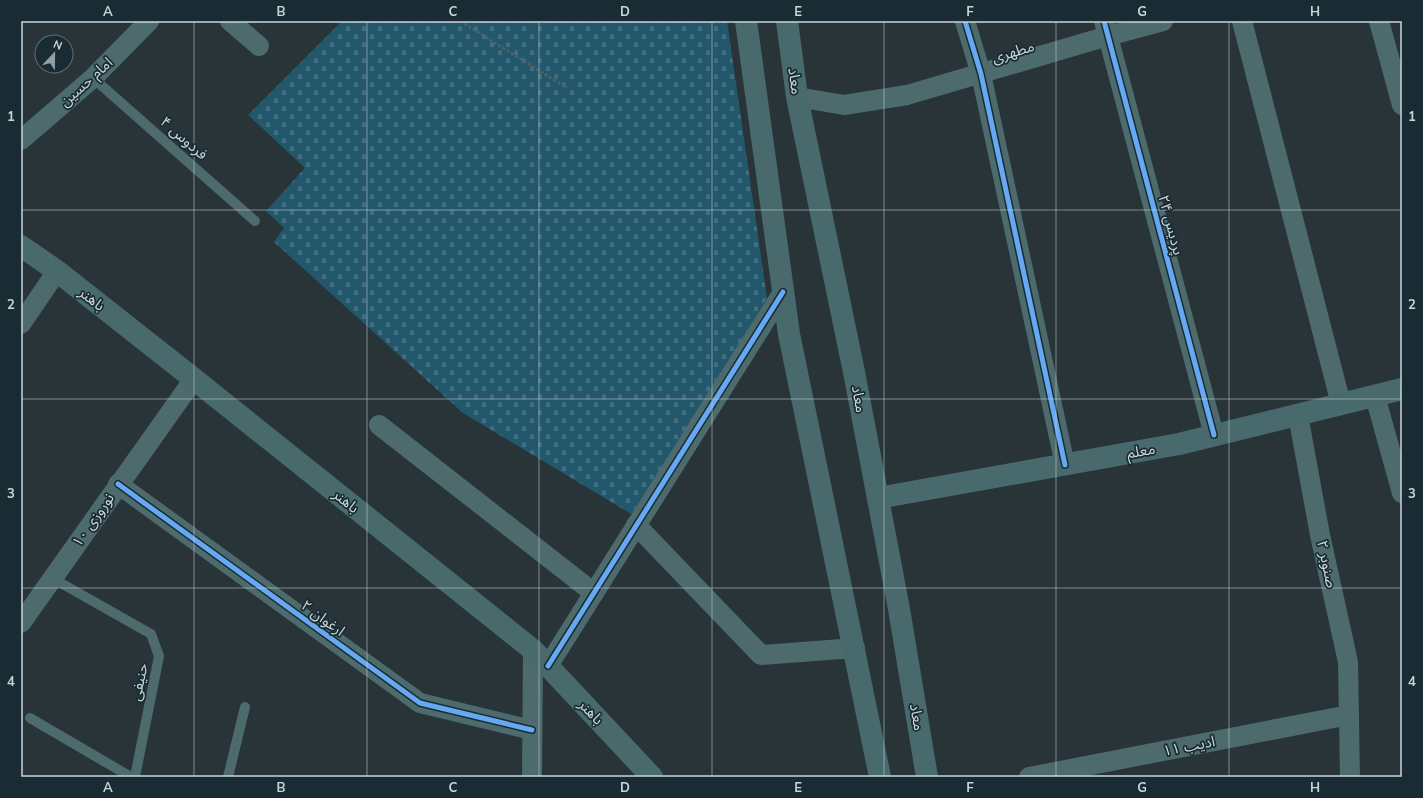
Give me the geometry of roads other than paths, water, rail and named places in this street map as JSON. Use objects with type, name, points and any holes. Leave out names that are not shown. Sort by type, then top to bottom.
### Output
[{"type":"main road","points":[[746,21],[789,334],[855,648],[880,777]]},
{"type":"main road","name":"معاد","points":[[787,21],[797,97],[854,372],[899,609],[927,777]]},
{"type":"main road","name":"باهنر","points":[[21,246],[57,271],[194,379],[541,658],[652,777]]},
{"type":"main road","name":"معلم","points":[[878,498],[1179,444],[1402,389]]},
{"type":"street","name":"امام حسین","points":[[21,140],[93,78],[149,21]]},
{"type":"street","points":[[230,21],[259,46]]},
{"type":"street","points":[[965,21],[981,74],[1065,464]]},
{"type":"street","name":"مطهری","points":[[797,97],[844,104],[907,96],[981,74],[1106,28],[1164,21]]},
{"type":"street","points":[[1242,21],[1341,404]]},
{"type":"street","points":[[1379,21],[1402,105]]},
{"type":"street","name":"پردیس ۲۴","points":[[1106,28],[1214,435]]},
{"type":"street","points":[[21,324],[57,271]]},
{"type":"street","points":[[532,777],[532,730],[541,658],[594,593],[783,292]]},
{"type":"street","name":"نوروزی ۱۰","points":[[21,623],[118,484],[194,379]]},
{"type":"street","points":[[1375,396],[1402,492]]},
{"type":"street","name":"صنوبر ۲","points":[[1298,415],[1320,535],[1348,662],[1350,777]]},
{"type":"street","points":[[379,425],[594,593]]},
{"type":"street","name":"ارغوان ۲","points":[[118,484],[420,703],[532,730]]},
{"type":"street","points":[[636,525],[761,655],[855,648]]},
{"type":"street","name":"ادیب ۱۱","points":[[1029,777],[1349,715]]},
{"type":"lane","name":"فردوس ۴","points":[[93,78],[255,221]]},
{"type":"lane","name":"حنیفی","points":[[52,578],[152,634],[159,656],[135,777]]},
{"type":"lane","points":[[228,777],[245,707]]},
{"type":"lane","points":[[30,718],[130,777]]}]
